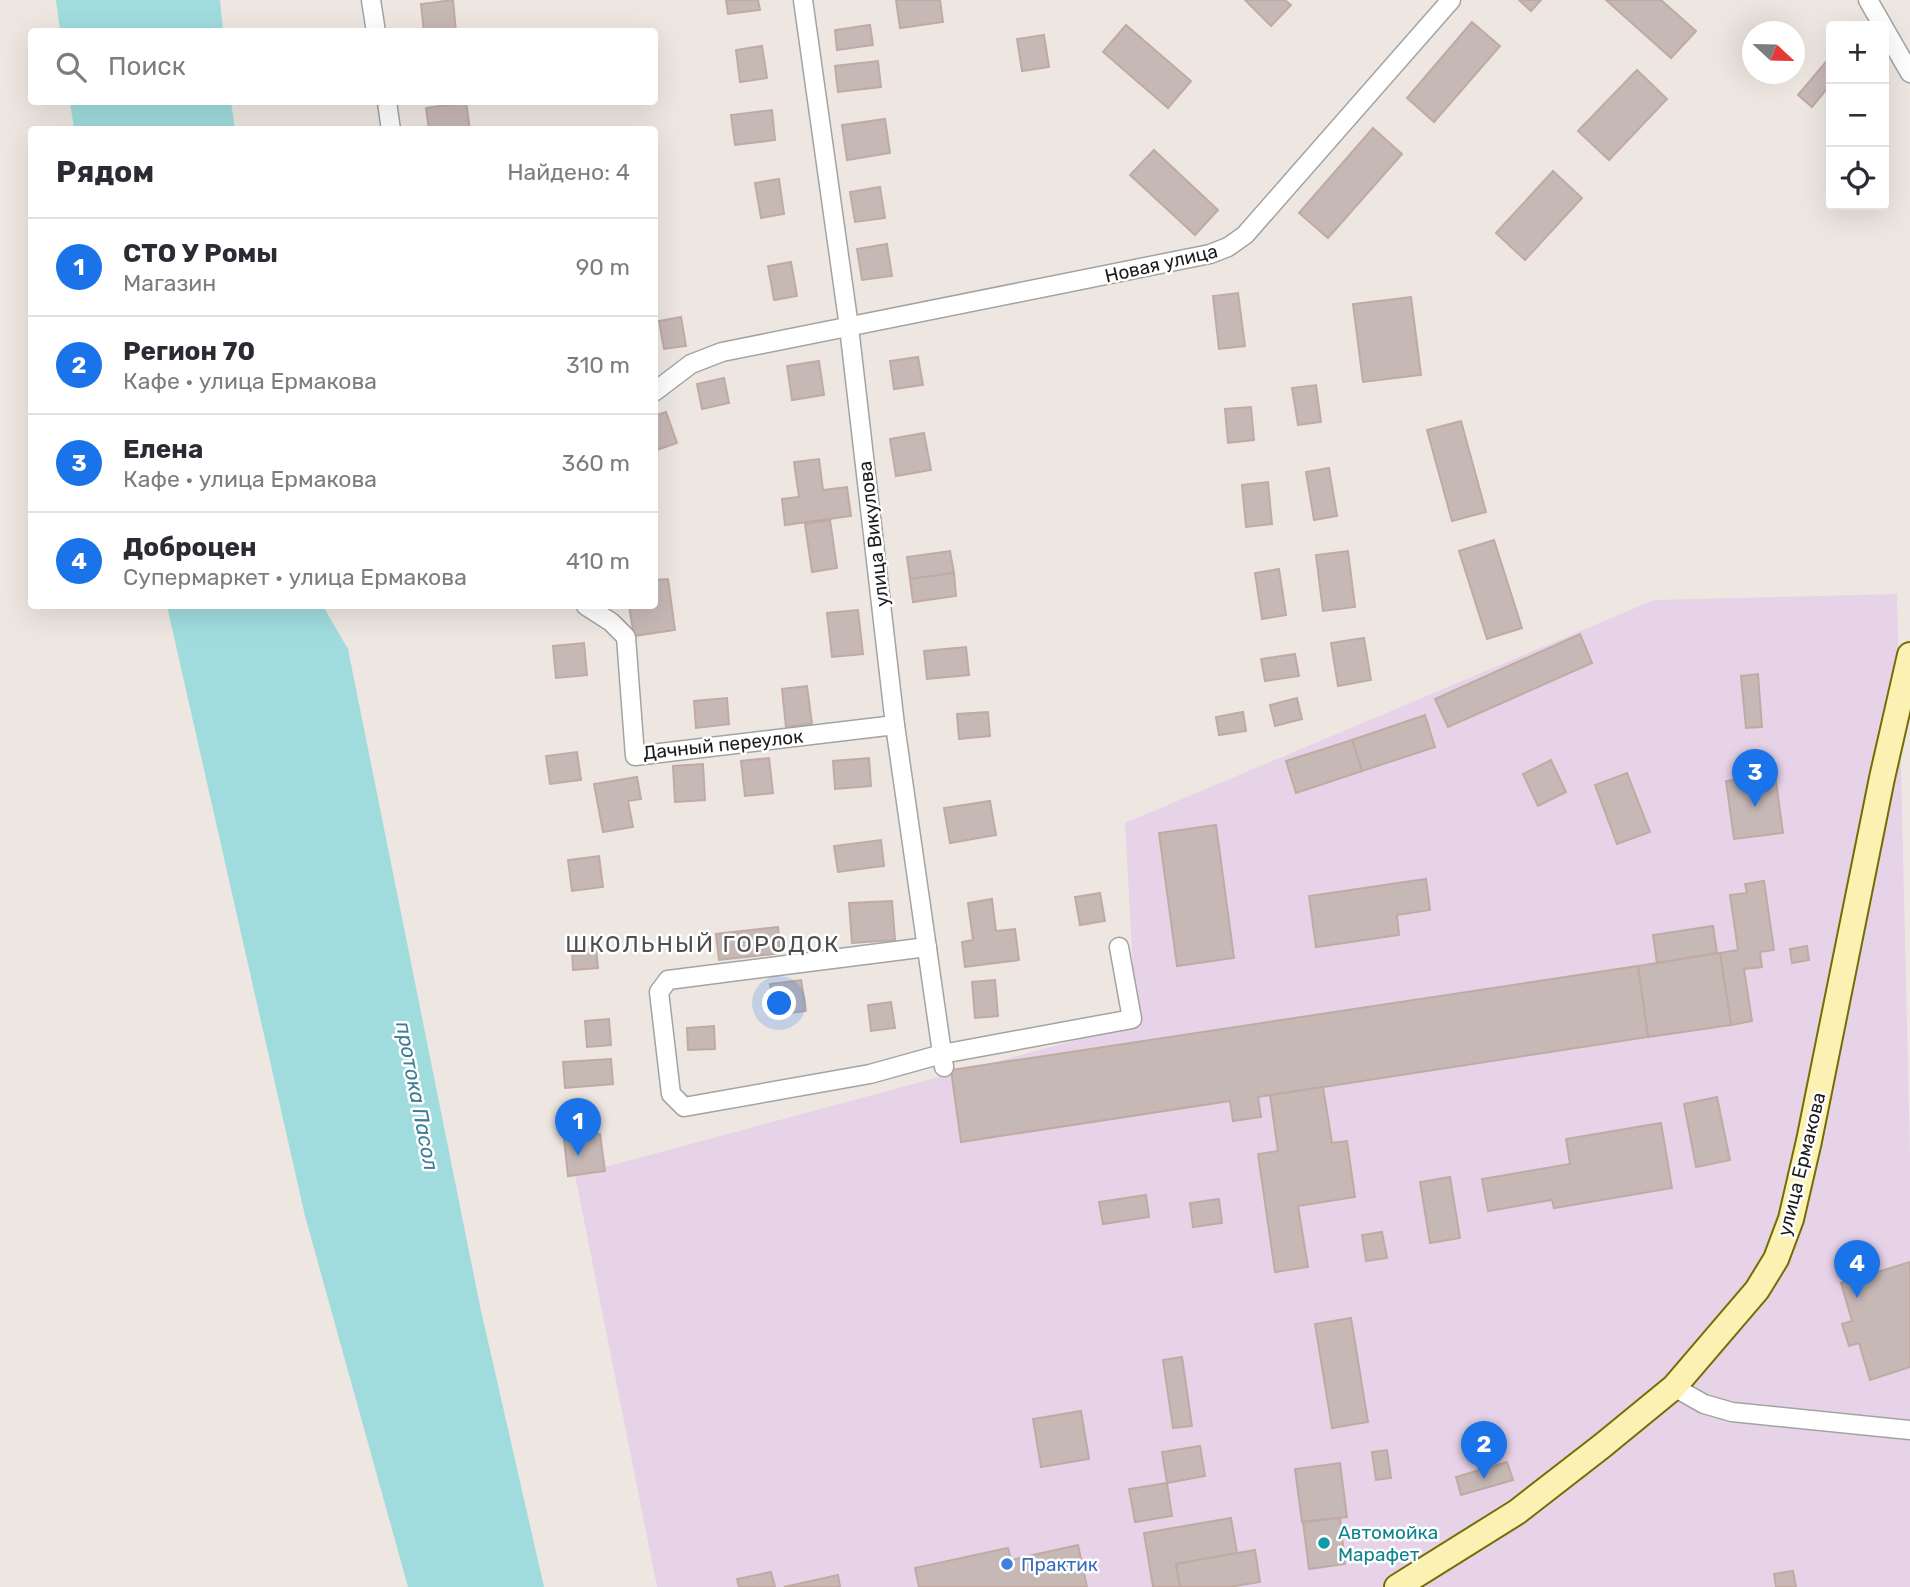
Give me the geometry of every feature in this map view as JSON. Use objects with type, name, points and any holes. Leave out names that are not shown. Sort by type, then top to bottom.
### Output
[{"type":"street","points":[[371,0],[375,28]]},
{"type":"street","name":"улица Викулова","points":[[803,0],[849,327],[895,725],[943,1061]]},
{"type":"street","name":"Новая улица","points":[[849,327],[1196,257],[1228,247],[1245,235],[1451,0]]},
{"type":"street","points":[[1868,0],[1880,21]]},
{"type":"street","points":[[1889,37],[1910,73]]},
{"type":"street","points":[[387,105],[390,126]]},
{"type":"street","points":[[658,389],[691,364],[722,352],[849,327]]},
{"type":"street","name":"Дачный переулок","points":[[591,609],[611,622],[626,637],[635,756],[895,725]]},
{"type":"street","name":"улица Ермакова","points":[[1397,1587],[1517,1512],[1674,1387],[1757,1290],[1776,1259],[1791,1219],[1809,1141],[1882,778],[1910,655]]},
{"type":"street","points":[[927,947],[668,980],[659,992],[671,1094],[684,1107],[943,1061],[1132,1019],[1119,947]]},
{"type":"street","points":[[1674,1387],[1704,1404],[1732,1412],[1910,1430]]},
{"type":"shaded area","points":[[1897,594],[1910,1155],[1910,1587],[657,1587],[575,1175],[1136,1024],[1125,823],[1654,600]]},
{"type":"water","points":[[56,0],[220,0],[223,28],[60,28]]},
{"type":"water","points":[[70,105],[231,105],[235,126],[74,126]]},
{"type":"water","name":"протока Пасол","points":[[168,609],[325,609],[348,649],[480,1306],[544,1587],[408,1587],[305,1216]]},
{"type":"building","points":[[453,0],[456,28],[424,28],[421,4]]},
{"type":"building","points":[[726,0],[758,0],[760,10],[728,14]]},
{"type":"building","points":[[896,0],[940,0],[943,22],[900,28]]},
{"type":"building","points":[[1245,0],[1285,0],[1291,5],[1271,26]]},
{"type":"building","points":[[1519,0],[1541,0],[1531,11]]},
{"type":"building","points":[[1606,0],[1661,0],[1696,31],[1671,58]]},
{"type":"building","points":[[1472,22],[1500,46],[1434,122],[1407,98]]},
{"type":"building","points":[[870,25],[873,45],[837,50],[835,30]]},
{"type":"building","points":[[1126,25],[1191,81],[1168,108],[1103,52]]},
{"type":"building","points":[[1044,35],[1049,67],[1022,71],[1017,39]]},
{"type":"building","points":[[762,46],[767,78],[740,82],[736,50]]},
{"type":"building","points":[[878,61],[881,87],[838,92],[835,66]]},
{"type":"building","points":[[1826,62],[1826,90],[1812,107],[1798,95]]},
{"type":"building","points":[[1637,70],[1667,99],[1609,160],[1578,131]]},
{"type":"building","points":[[466,105],[469,126],[428,126],[426,108]]},
{"type":"building","points":[[772,110],[775,140],[735,145],[731,115]]},
{"type":"building","points":[[885,119],[890,153],[847,160],[842,125]]},
{"type":"building","points":[[1373,128],[1402,154],[1328,238],[1299,213]]},
{"type":"building","points":[[1154,150],[1218,210],[1195,235],[1130,175]]},
{"type":"building","points":[[1553,171],[1582,198],[1525,260],[1496,233]]},
{"type":"building","points":[[779,179],[784,214],[761,218],[755,183]]},
{"type":"building","points":[[880,187],[885,218],[855,222],[850,192]]},
{"type":"building","points":[[887,244],[892,276],[862,280],[857,249]]},
{"type":"building","points":[[791,262],[797,296],[774,300],[768,266]]},
{"type":"building","points":[[1238,293],[1245,346],[1219,349],[1213,296]]},
{"type":"building","points":[[1411,297],[1421,375],[1363,382],[1353,304]]},
{"type":"building","points":[[681,317],[686,346],[664,349],[659,321]]},
{"type":"building","points":[[918,357],[923,385],[894,389],[890,361]]},
{"type":"building","points":[[819,361],[824,395],[792,400],[787,366]]},
{"type":"building","points":[[724,378],[729,403],[702,409],[697,384]]},
{"type":"building","points":[[1316,385],[1321,422],[1298,425],[1292,388]]},
{"type":"building","points":[[1251,407],[1254,440],[1228,443],[1225,409]]},
{"type":"building","points":[[666,412],[677,443],[658,450],[658,415]]},
{"type":"building","points":[[1461,421],[1486,512],[1452,521],[1427,430]]},
{"type":"building","points":[[924,433],[931,470],[896,476],[890,439]]},
{"type":"building","points":[[819,459],[823,490],[847,487],[851,516],[785,525],[782,499],[799,497],[794,462]]},
{"type":"building","points":[[1329,468],[1337,516],[1314,520],[1306,472]]},
{"type":"building","points":[[1268,482],[1272,524],[1246,527],[1242,485]]},
{"type":"building","points":[[830,520],[837,568],[812,572],[805,524]]},
{"type":"building","points":[[1494,540],[1522,628],[1487,639],[1459,551]]},
{"type":"building","points":[[950,551],[954,573],[910,579],[907,557]]},
{"type":"building","points":[[1348,551],[1355,607],[1323,611],[1316,555]]},
{"type":"building","points":[[1279,569],[1286,615],[1262,619],[1255,573]]},
{"type":"building","points":[[954,573],[956,596],[913,602],[910,579]]},
{"type":"building","points":[[668,579],[675,630],[634,636],[630,609],[658,609],[658,580]]},
{"type":"building","points":[[858,610],[863,654],[832,657],[827,613]]},
{"type":"building","points":[[1580,634],[1592,663],[1448,727],[1435,699]]},
{"type":"building","points":[[1364,638],[1371,680],[1338,686],[1331,643]]},
{"type":"building","points":[[584,643],[587,675],[556,678],[553,646]]},
{"type":"building","points":[[966,647],[969,675],[927,679],[924,651]]},
{"type":"building","points":[[1295,654],[1299,676],[1265,681],[1261,659]]},
{"type":"building","points":[[1758,674],[1762,727],[1746,728],[1741,676]]},
{"type":"building","points":[[807,686],[812,724],[786,727],[782,689]]},
{"type":"building","points":[[727,698],[729,724],[696,728],[694,701]]},
{"type":"building","points":[[1297,698],[1302,719],[1275,726],[1270,705]]},
{"type":"building","points":[[988,712],[990,736],[959,739],[957,714]]},
{"type":"building","points":[[1243,712],[1246,731],[1219,735],[1216,717]]},
{"type":"building","points":[[1425,715],[1435,747],[1362,771],[1352,740]]},
{"type":"building","points":[[1352,740],[1362,771],[1296,793],[1286,761]]},
{"type":"building","points":[[577,752],[581,780],[550,784],[546,756]]},
{"type":"building","points":[[769,758],[773,793],[745,796],[741,761]]},
{"type":"building","points":[[869,758],[871,786],[835,789],[833,761]]},
{"type":"building","points":[[1551,760],[1566,792],[1538,806],[1523,774]]},
{"type":"building","points":[[703,764],[705,800],[675,802],[673,766]]},
{"type":"building","points":[[1627,773],[1650,832],[1617,844],[1595,785]]},
{"type":"building","points":[[1775,774],[1783,833],[1734,839],[1726,781]]},
{"type":"building","points":[[637,777],[641,799],[628,801],[633,827],[603,832],[594,784]]},
{"type":"building","points":[[990,801],[996,835],[950,843],[944,808]]},
{"type":"building","points":[[1216,825],[1234,958],[1177,966],[1159,833]]},
{"type":"building","points":[[881,840],[884,866],[838,872],[834,846]]},
{"type":"building","points":[[599,856],[603,887],[572,891],[568,860]]},
{"type":"building","points":[[1426,879],[1430,910],[1397,915],[1399,935],[1316,947],[1309,896]]},
{"type":"building","points":[[1764,881],[1774,950],[1760,952],[1762,967],[1744,969],[1752,1021],[1731,1025],[1720,953],[1738,950],[1730,895],[1747,893],[1745,884]]},
{"type":"building","points":[[1100,893],[1105,921],[1080,925],[1075,897]]},
{"type":"building","points":[[992,899],[996,931],[1015,929],[1019,960],[965,967],[962,942],[973,940],[968,903]]},
{"type":"building","points":[[892,901],[895,940],[852,943],[849,903]]},
{"type":"building","points":[[1713,926],[1717,953],[1657,963],[1653,935]]},
{"type":"building","points":[[778,927],[781,953],[719,960],[716,934]]},
{"type":"building","points":[[1807,946],[1809,960],[1792,963],[1790,949]]},
{"type":"building","points":[[596,947],[598,968],[573,970],[572,949]]},
{"type":"building","points":[[1720,953],[1731,1025],[1648,1037],[1638,966]]},
{"type":"building","points":[[1638,966],[1648,1037],[1258,1097],[1261,1117],[1233,1121],[1230,1101],[961,1142],[951,1070]]},
{"type":"building","points":[[801,980],[806,1011],[774,1015],[770,984]]},
{"type":"building","points":[[995,980],[998,1016],[975,1018],[972,982]]},
{"type":"building","points":[[891,1002],[895,1028],[871,1031],[868,1005]]},
{"type":"building","points":[[609,1019],[611,1045],[587,1047],[585,1021]]},
{"type":"building","points":[[714,1026],[715,1049],[688,1050],[687,1028]]},
{"type":"building","points":[[611,1059],[613,1084],[565,1088],[563,1062]]},
{"type":"building","points":[[1323,1087],[1332,1143],[1347,1141],[1355,1197],[1298,1206],[1308,1267],[1275,1272],[1258,1154],[1278,1151],[1270,1095]]},
{"type":"building","points":[[1717,1097],[1730,1160],[1696,1167],[1684,1104]]},
{"type":"building","points":[[1661,1123],[1672,1188],[1554,1208],[1552,1200],[1488,1211],[1482,1179],[1570,1164],[1566,1139]]},
{"type":"building","points":[[600,1134],[605,1171],[568,1176],[564,1139]]},
{"type":"building","points":[[1450,1177],[1460,1238],[1430,1243],[1420,1182]]},
{"type":"building","points":[[1146,1195],[1149,1217],[1103,1224],[1099,1202]]},
{"type":"building","points":[[1219,1199],[1222,1223],[1193,1227],[1190,1203]]},
{"type":"building","points":[[1382,1232],[1387,1258],[1366,1261],[1362,1235]]},
{"type":"building","points":[[1910,1262],[1910,1367],[1870,1380],[1859,1343],[1849,1346],[1842,1324],[1852,1321],[1841,1283]]},
{"type":"building","points":[[1351,1318],[1368,1422],[1332,1428],[1315,1324]]},
{"type":"building","points":[[1182,1357],[1192,1426],[1173,1428],[1163,1360]]},
{"type":"building","points":[[1081,1411],[1089,1459],[1041,1467],[1033,1419]]},
{"type":"building","points":[[1200,1446],[1205,1476],[1167,1483],[1162,1452]]},
{"type":"building","points":[[1387,1450],[1391,1478],[1376,1480],[1372,1452]]},
{"type":"building","points":[[1507,1462],[1513,1480],[1461,1495],[1456,1477]]},
{"type":"building","points":[[1340,1463],[1347,1517],[1302,1522],[1295,1469]]},
{"type":"building","points":[[1167,1483],[1172,1516],[1135,1522],[1129,1489]]},
{"type":"building","points":[[1231,1518],[1237,1553],[1176,1564],[1180,1587],[1153,1587],[1144,1533]]},
{"type":"building","name":"Автомойка Марафет","points":[[1340,1518],[1345,1564],[1309,1569],[1303,1522]]},
{"type":"building","name":"Практик","points":[[1078,1545],[1087,1587],[919,1587],[915,1568],[1008,1548],[1011,1560]]},
{"type":"building","points":[[1255,1550],[1260,1582],[1229,1587],[1180,1587],[1176,1564]]},
{"type":"building","points":[[1793,1571],[1796,1587],[1776,1587],[1774,1574]]},
{"type":"building","points":[[771,1572],[775,1587],[739,1587],[737,1579]]},
{"type":"building","points":[[838,1575],[840,1587],[784,1587]]},
{"type":"place","name":"Елена","points":[[1755,807]]},
{"type":"place","name":"СТО У Ромы","points":[[578,1156]]},
{"type":"place","name":"Доброцен","points":[[1857,1298]]},
{"type":"place","name":"Регион 70","points":[[1484,1479]]},
{"type":"place","name":"Автомойка Марафет","points":[[1324,1543]]},
{"type":"place","name":"Практик","points":[[1007,1564]]},
{"type":"district","name":"ШКОЛЬНЫЙ ГОРОДОК","points":[[703,944]]}]
